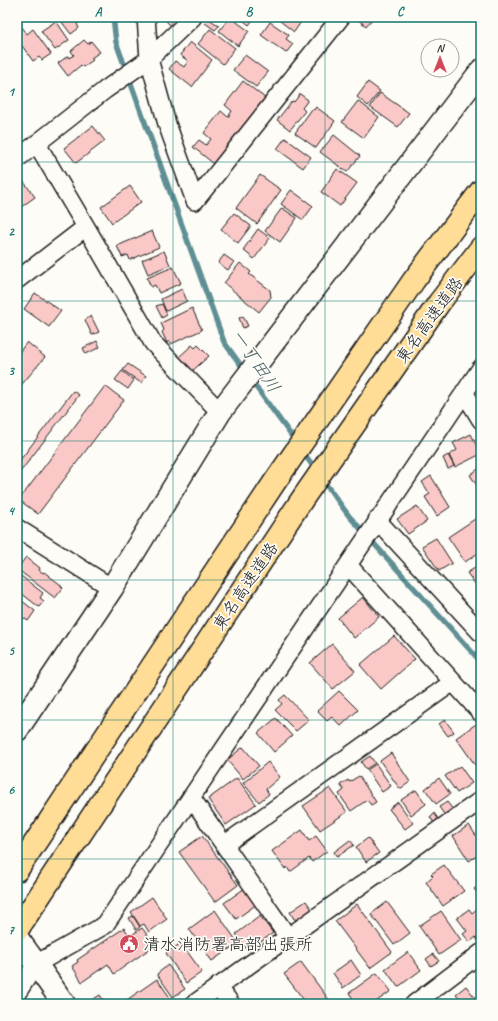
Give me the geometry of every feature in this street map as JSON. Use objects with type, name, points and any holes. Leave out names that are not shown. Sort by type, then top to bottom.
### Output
[{"type":"highway","name":"東名高速道路","points":[[22,863],[274,482],[414,280],[481,191]]},
{"type":"highway","name":"東名高速道路","points":[[17,930],[303,498],[440,303],[481,248]]},
{"type":"street","points":[[146,17],[149,59],[167,124],[194,201],[341,17]]},
{"type":"street","points":[[17,159],[104,90],[149,59],[193,17]]},
{"type":"street","points":[[17,730],[112,588],[220,412],[481,71]]},
{"type":"street","points":[[37,144],[153,343],[220,412]]},
{"type":"street","points":[[17,280],[86,227]]},
{"type":"street","points":[[475,380],[481,420]]},
{"type":"street","points":[[17,993],[36,964],[105,925],[378,520],[475,380]]},
{"type":"street","points":[[378,520],[481,633]]},
{"type":"street","points":[[17,528],[112,588]]},
{"type":"street","points":[[348,565],[481,713]]},
{"type":"street","points":[[224,845],[453,682]]},
{"type":"street","points":[[191,797],[288,936]]},
{"type":"street","points":[[194,1004],[481,800]]},
{"type":"street","points":[[17,938],[64,1004]]},
{"type":"street","points":[[414,1004],[481,953]]},
{"type":"street","points":[[218,986],[231,1004]]},
{"type":"building","points":[[58,17],[80,17],[82,19],[77,24],[79,28],[71,34]]},
{"type":"building","points":[[162,17],[180,17],[171,26]]},
{"type":"building","points":[[230,17],[249,31],[238,46],[219,31]]},
{"type":"building","points":[[239,17],[255,17],[249,25]]},
{"type":"building","points":[[275,17],[300,17],[303,19],[294,32]]},
{"type":"building","points":[[374,17],[366,26],[356,18]]},
{"type":"building","points":[[208,18],[219,26],[215,30],[205,23]]},
{"type":"building","points":[[56,21],[69,40],[55,50],[41,31]]},
{"type":"building","points":[[270,22],[289,35],[286,39],[293,44],[286,53],[261,35]]},
{"type":"building","points":[[22,27],[27,34],[33,29],[51,54],[42,60],[39,57],[33,61],[17,39],[17,31]]},
{"type":"building","points":[[210,29],[235,48],[223,64],[198,44]]},
{"type":"building","points":[[84,40],[88,44],[91,41],[100,52],[91,58],[93,60],[83,67],[81,65],[68,76],[58,63],[68,56],[69,58],[74,55],[71,51]]},
{"type":"building","points":[[190,42],[212,60],[192,87],[169,69],[175,61],[184,67],[188,61],[180,55]]},
{"type":"building","points":[[245,55],[268,72],[256,87],[233,70]]},
{"type":"building","points":[[243,81],[265,98],[214,164],[193,147],[199,140],[206,145],[211,139],[204,133],[221,111],[228,117],[232,111],[225,105]]},
{"type":"building","points":[[368,82],[380,91],[368,106],[357,97]]},
{"type":"building","points":[[380,93],[409,113],[398,127],[370,107]]},
{"type":"building","points":[[300,94],[308,100],[302,108],[305,111],[290,130],[277,120],[292,101],[294,102]]},
{"type":"building","points":[[358,101],[379,117],[364,138],[342,122]]},
{"type":"building","points":[[316,107],[335,121],[316,148],[295,133],[312,109],[314,110]]},
{"type":"building","points":[[93,126],[105,141],[76,163],[64,148]]},
{"type":"building","points":[[334,135],[360,156],[347,172],[320,152]]},
{"type":"building","points":[[285,138],[311,157],[303,168],[277,149]]},
{"type":"building","points":[[337,169],[357,183],[340,206],[321,192]]},
{"type":"building","points":[[18,174],[35,197],[17,210],[17,175]]},
{"type":"building","points":[[260,175],[281,190],[257,224],[236,208]]},
{"type":"building","points":[[130,186],[141,202],[112,223],[101,207]]},
{"type":"building","points":[[291,190],[313,206],[303,220],[281,204]]},
{"type":"building","points":[[282,208],[297,218],[280,242],[265,231]]},
{"type":"building","points":[[234,213],[251,226],[238,243],[221,229]]},
{"type":"building","points":[[258,229],[270,238],[254,259],[243,250]]},
{"type":"building","points":[[152,231],[159,247],[130,260],[128,255],[122,257],[117,246]]},
{"type":"building","points":[[164,251],[170,265],[148,274],[142,260]]},
{"type":"building","points":[[224,255],[234,262],[228,270],[218,263]]},
{"type":"building","points":[[240,263],[251,272],[249,274],[270,290],[271,297],[259,312],[224,283]]},
{"type":"building","points":[[173,267],[181,283],[159,293],[155,285],[151,287],[147,278]]},
{"type":"building","points":[[182,289],[187,301],[166,311],[161,299]]},
{"type":"building","points":[[35,293],[61,311],[49,327],[24,309]]},
{"type":"building","points":[[162,304],[167,315],[162,318],[156,306]]},
{"type":"building","points":[[192,308],[202,330],[171,344],[169,341],[167,343],[162,332],[164,330],[161,323]]},
{"type":"building","points":[[91,316],[99,332],[92,335],[85,320]]},
{"type":"building","points":[[243,316],[248,326],[243,328],[239,318]]},
{"type":"building","points":[[97,341],[100,347],[86,354],[83,348]]},
{"type":"building","points":[[27,342],[45,357],[17,390],[17,355]]},
{"type":"building","points":[[192,345],[195,348],[198,345],[209,356],[191,372],[178,358]]},
{"type":"building","points":[[128,364],[146,376],[141,383],[123,370]]},
{"type":"building","points":[[122,371],[134,380],[128,389],[115,380]]},
{"type":"building","points":[[105,386],[124,400],[38,514],[19,500]]},
{"type":"building","points":[[73,391],[79,395],[21,471],[17,468],[17,464]]},
{"type":"building","points":[[471,434],[481,454],[455,467],[449,455],[457,450],[453,443]]},
{"type":"building","points":[[448,455],[454,466],[448,469],[443,458]]},
{"type":"building","points":[[481,467],[481,489],[480,490],[470,475]]},
{"type":"building","points":[[431,476],[450,507],[437,516],[425,497],[430,494],[422,482]]},
{"type":"building","points":[[417,506],[427,521],[408,534],[397,519]]},
{"type":"building","points":[[481,515],[481,551],[465,562],[448,537]]},
{"type":"building","points":[[436,538],[452,563],[439,571],[422,546]]},
{"type":"building","points":[[26,557],[40,568],[39,570],[61,585],[63,588],[55,598],[17,569]]},
{"type":"building","points":[[481,564],[481,582],[476,585],[467,573]]},
{"type":"building","points":[[21,576],[43,593],[40,598],[44,601],[39,607],[17,590],[17,581]]},
{"type":"building","points":[[17,597],[35,611],[28,621],[17,613]]},
{"type":"building","points":[[363,597],[379,617],[354,638],[338,618]]},
{"type":"building","points":[[394,636],[415,659],[381,689],[360,665]]},
{"type":"building","points":[[332,644],[355,671],[333,689],[310,663]]},
{"type":"building","points":[[339,691],[358,710],[341,726],[332,717],[327,721],[317,711]]},
{"type":"building","points":[[285,695],[309,720],[296,731],[275,710],[282,704],[279,700]]},
{"type":"building","points":[[276,718],[292,736],[274,752],[258,733]]},
{"type":"building","points":[[445,720],[454,732],[448,736],[439,724]]},
{"type":"building","points":[[476,724],[481,732],[481,773],[456,738]]},
{"type":"building","points":[[243,747],[259,766],[243,779],[227,760]]},
{"type":"building","points":[[391,753],[410,782],[400,789],[380,761]]},
{"type":"building","points":[[370,756],[375,763],[366,769],[361,762]]},
{"type":"building","points":[[268,762],[280,777],[266,789],[269,794],[259,802],[243,783]]},
{"type":"building","points":[[376,764],[391,786],[382,792],[367,770]]},
{"type":"building","points":[[460,766],[472,783],[457,793],[445,776]]},
{"type":"building","points":[[359,776],[376,802],[371,805],[367,800],[351,811],[339,794],[344,790],[340,785]]},
{"type":"building","points":[[237,778],[256,804],[226,825],[208,799]]},
{"type":"building","points":[[439,778],[450,794],[436,804],[425,789]]},
{"type":"building","points":[[330,788],[347,812],[320,830],[303,806]]},
{"type":"building","points":[[416,790],[426,804],[411,815],[401,800]]},
{"type":"building","points":[[398,802],[413,823],[405,829],[389,809]]},
{"type":"building","points":[[447,802],[454,811],[446,817],[439,807]]},
{"type":"building","points":[[434,813],[439,820],[434,823],[430,817]]},
{"type":"building","points":[[469,825],[481,843],[481,853],[469,861],[453,836]]},
{"type":"building","points":[[302,830],[309,841],[316,836],[327,851],[312,862],[309,858],[290,872],[287,867],[285,869],[272,851]]},
{"type":"building","points":[[202,836],[238,885],[215,902],[179,852]]},
{"type":"building","points":[[368,838],[379,853],[366,862],[356,847]]},
{"type":"building","points":[[350,840],[354,845],[337,857],[334,852]]},
{"type":"building","points":[[444,865],[464,891],[443,906],[426,882],[433,876],[431,874]]},
{"type":"building","points":[[481,884],[481,898],[474,889]]},
{"type":"building","points":[[245,888],[257,904],[236,919],[224,903]]},
{"type":"building","points":[[152,897],[167,919],[149,932],[144,924],[140,926],[131,912]]},
{"type":"building","points":[[306,901],[313,911],[300,920],[294,919],[290,912]]},
{"type":"building","points":[[387,902],[410,933],[394,945],[371,914]]},
{"type":"building","points":[[357,904],[392,952],[370,968],[335,921]]},
{"type":"building","points":[[469,909],[472,913],[477,909],[481,913],[481,939],[478,941],[476,937],[470,942],[463,934],[467,931],[457,918]]},
{"type":"building","points":[[215,910],[238,943],[212,961],[189,929]]},
{"type":"building","points":[[441,911],[461,940],[439,955],[419,926]]},
{"type":"building","points":[[133,916],[140,927],[136,930],[129,918]]},
{"type":"building","points":[[260,916],[273,933],[248,951],[236,934]]},
{"type":"building","points":[[124,928],[130,936],[142,928],[155,945],[114,974],[108,964],[82,982],[72,966],[78,962],[77,960]]},
{"type":"building","points":[[181,943],[202,972],[186,983],[166,953]]},
{"type":"building","points":[[408,952],[421,970],[398,987],[385,969]]},
{"type":"building","points":[[433,954],[439,961],[431,966],[426,959]]},
{"type":"building","points":[[351,960],[361,975],[343,988],[333,973]]},
{"type":"building","points":[[301,962],[332,1004],[307,1004],[284,974]]},
{"type":"building","points":[[168,965],[185,989],[173,997],[157,974]]},
{"type":"building","points":[[377,973],[391,991],[373,1004],[357,1004],[349,993]]},
{"type":"building","points":[[157,979],[171,999],[163,1004],[121,1004]]},
{"type":"building","points":[[466,986],[480,1004],[461,1004],[463,1002],[456,994]]},
{"type":"building","points":[[100,995],[106,1004],[95,1004],[92,1000]]},
{"type":"waterway","name":"一丁田川","points":[[113,17],[116,42],[224,342],[245,371]]},
{"type":"waterway","name":"一丁田川","points":[[251,380],[296,442]]},
{"type":"waterway","name":"一丁田川","points":[[302,451],[316,470]]},
{"type":"waterway","name":"一丁田川","points":[[322,479],[349,516],[481,662]]},
{"type":"place","name":"清水消防署高部出張所","points":[[129,944]]}]
